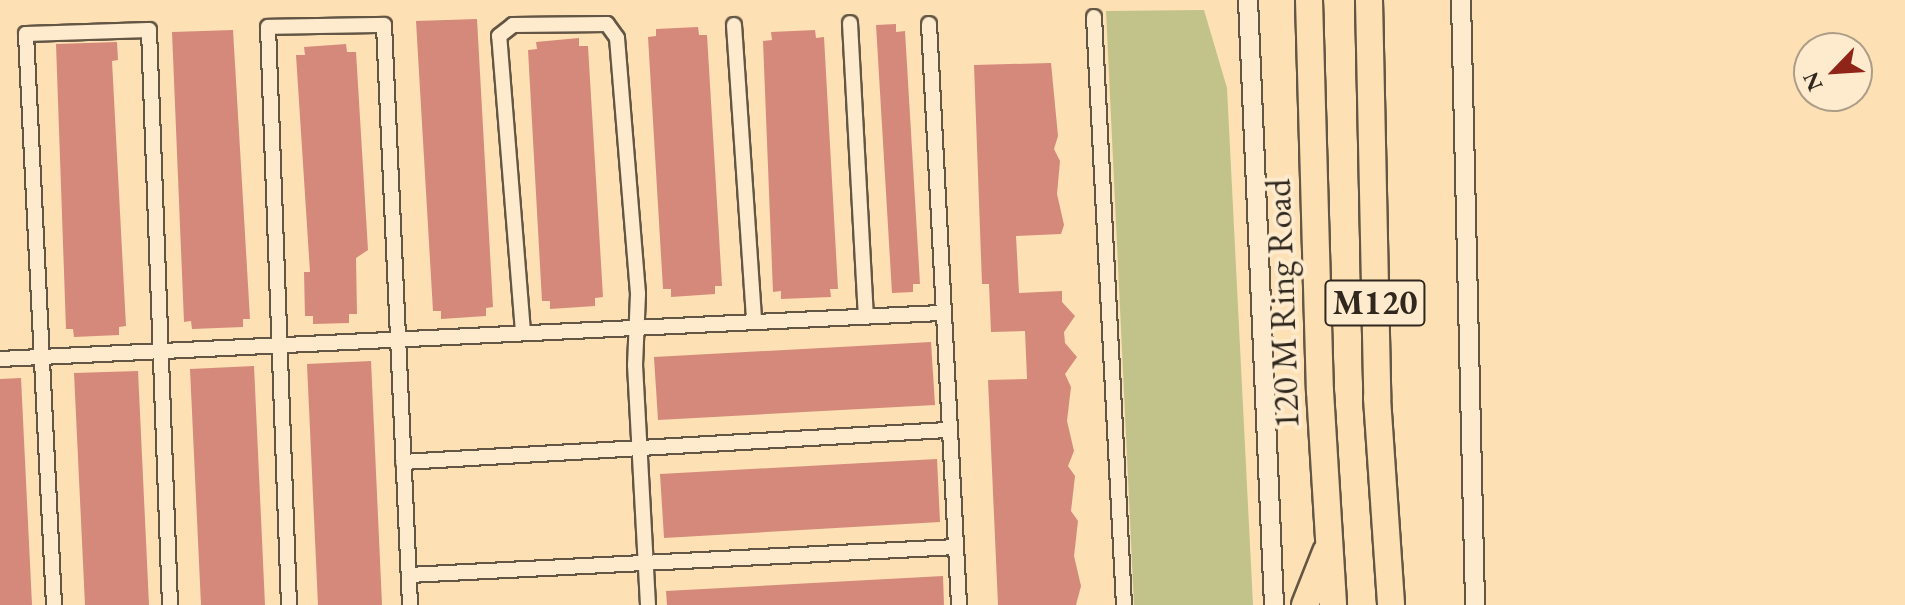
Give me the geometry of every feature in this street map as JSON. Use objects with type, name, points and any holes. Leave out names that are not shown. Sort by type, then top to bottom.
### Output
[{"type":"highway","name":"120 M Ring Road","points":[[1309,0],[1333,605]]},
{"type":"highway","name":"M120","points":[[1371,0],[1377,398],[1391,605]]},
{"type":"highway","points":[[1305,605],[1329,545]]},
{"type":"street","points":[[1248,0],[1274,605]]},
{"type":"street","points":[[1461,0],[1475,605]]},
{"type":"street","points":[[1094,17],[1124,605]]},
{"type":"street","points":[[850,23],[866,315]]},
{"type":"street","points":[[523,332],[499,40],[501,31],[513,25],[601,24],[615,32],[637,326],[648,605]]},
{"type":"street","points":[[929,24],[940,313],[959,605]]},
{"type":"street","points":[[289,605],[268,27],[384,25],[410,605]]},
{"type":"street","points":[[734,25],[754,321]]},
{"type":"street","points":[[54,605],[26,34],[149,30],[170,605]]},
{"type":"street","points":[[0,359],[940,313]]},
{"type":"street","points":[[403,462],[947,430]]},
{"type":"street","points":[[409,575],[956,547]]},
{"type":"green space","points":[[1204,10],[1227,88],[1253,605],[1134,605],[1106,11]]},
{"type":"building","points":[[477,19],[493,307],[486,308],[486,316],[441,319],[441,311],[433,311],[416,21]]},
{"type":"building","points":[[896,24],[896,32],[905,31],[920,284],[913,284],[913,292],[892,293],[876,25]]},
{"type":"building","points":[[698,27],[699,35],[707,35],[722,286],[715,286],[715,294],[671,297],[671,289],[663,289],[648,37],[656,36],[656,29]]},
{"type":"building","points":[[233,30],[250,319],[243,319],[243,327],[192,329],[191,321],[184,322],[172,32]]},
{"type":"building","points":[[815,30],[816,38],[824,37],[838,289],[830,289],[831,297],[781,299],[781,291],[773,292],[763,41],[772,40],[771,32]]},
{"type":"building","points":[[579,38],[579,46],[588,46],[603,297],[595,298],[595,306],[550,309],[550,301],[542,301],[528,50],[537,49],[536,42]]},
{"type":"building","points":[[117,42],[118,60],[112,61],[126,326],[119,327],[119,335],[74,337],[73,329],[66,329],[56,44]]},
{"type":"building","points":[[346,44],[347,52],[356,52],[368,250],[356,258],[357,314],[349,314],[349,323],[313,324],[313,316],[305,316],[304,272],[310,272],[296,55],[305,55],[304,47]]},
{"type":"building","points":[[1051,63],[1058,136],[1054,149],[1060,161],[1057,194],[1064,225],[1061,234],[1016,236],[1019,293],[1062,291],[1062,302],[1075,316],[1064,332],[1065,343],[1077,357],[1065,374],[1071,387],[1067,421],[1074,451],[1068,466],[1075,476],[1071,511],[1078,521],[1074,556],[1081,586],[1076,605],[998,605],[988,380],[1027,379],[1025,331],[991,332],[989,284],[982,284],[974,65]]},
{"type":"building","points":[[931,342],[935,405],[658,420],[654,357]]},
{"type":"building","points":[[371,361],[382,605],[318,605],[307,364]]},
{"type":"building","points":[[254,366],[265,605],[201,605],[190,369]]},
{"type":"building","points":[[138,371],[149,605],[85,605],[74,373]]},
{"type":"building","points":[[21,378],[32,605],[0,605],[0,379]]},
{"type":"building","points":[[937,459],[940,522],[664,538],[660,474]]},
{"type":"building","points":[[943,576],[944,605],[667,605],[666,591]]}]
